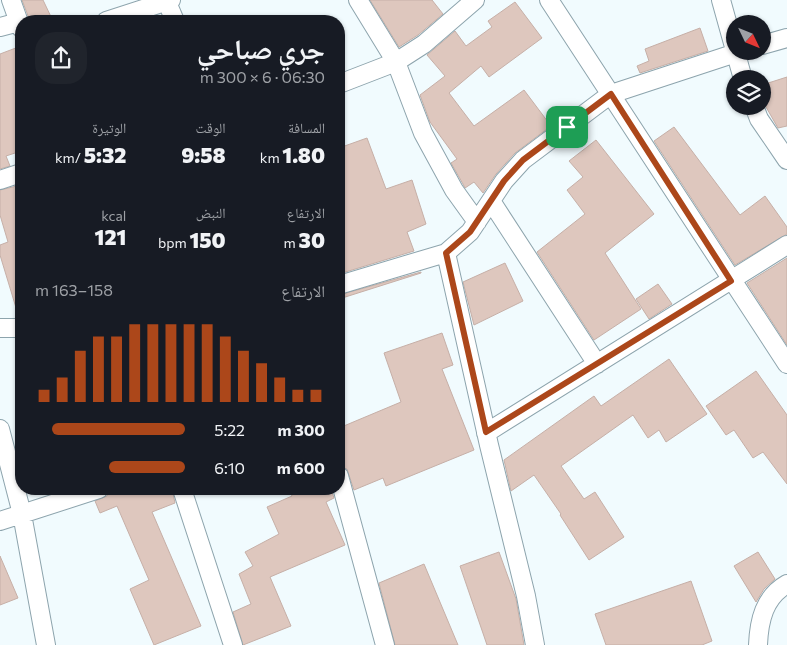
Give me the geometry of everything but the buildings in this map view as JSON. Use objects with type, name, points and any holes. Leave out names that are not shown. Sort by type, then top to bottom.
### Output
[{"type":"street","points":[[11,0],[16,15]]},
{"type":"street","points":[[124,15],[168,0],[173,15]]},
{"type":"street","points":[[358,0],[396,62],[422,132],[454,190],[477,222]]},
{"type":"street","points":[[345,82],[396,62],[424,44],[475,0]]},
{"type":"street","points":[[549,0],[787,364]]},
{"type":"street","points":[[721,0],[726,15]]},
{"type":"street","points":[[0,27],[15,26]]},
{"type":"street","points":[[771,42],[787,38]]},
{"type":"street","points":[[345,283],[446,253],[470,232],[504,181],[523,160],[611,94],[726,56]]},
{"type":"street","points":[[757,115],[787,160]]},
{"type":"street","points":[[0,180],[15,175]]},
{"type":"street","points":[[491,201],[597,364]]},
{"type":"street","points":[[486,432],[787,245]]},
{"type":"street","points":[[446,253],[486,432],[526,596],[535,645]]},
{"type":"street","points":[[0,328],[15,328]]},
{"type":"street","points":[[0,429],[15,487]]},
{"type":"street","points":[[17,495],[46,645]]},
{"type":"street","points":[[0,521],[81,495]]},
{"type":"street","points":[[184,495],[233,645]]},
{"type":"street","points":[[344,495],[385,645]]},
{"type":"street","points":[[758,645],[759,621],[768,602],[787,584]]},
{"type":"route","points":[[611,94],[731,281],[486,432],[446,253],[470,232],[504,181],[523,160],[567,127],[611,94]]}]
